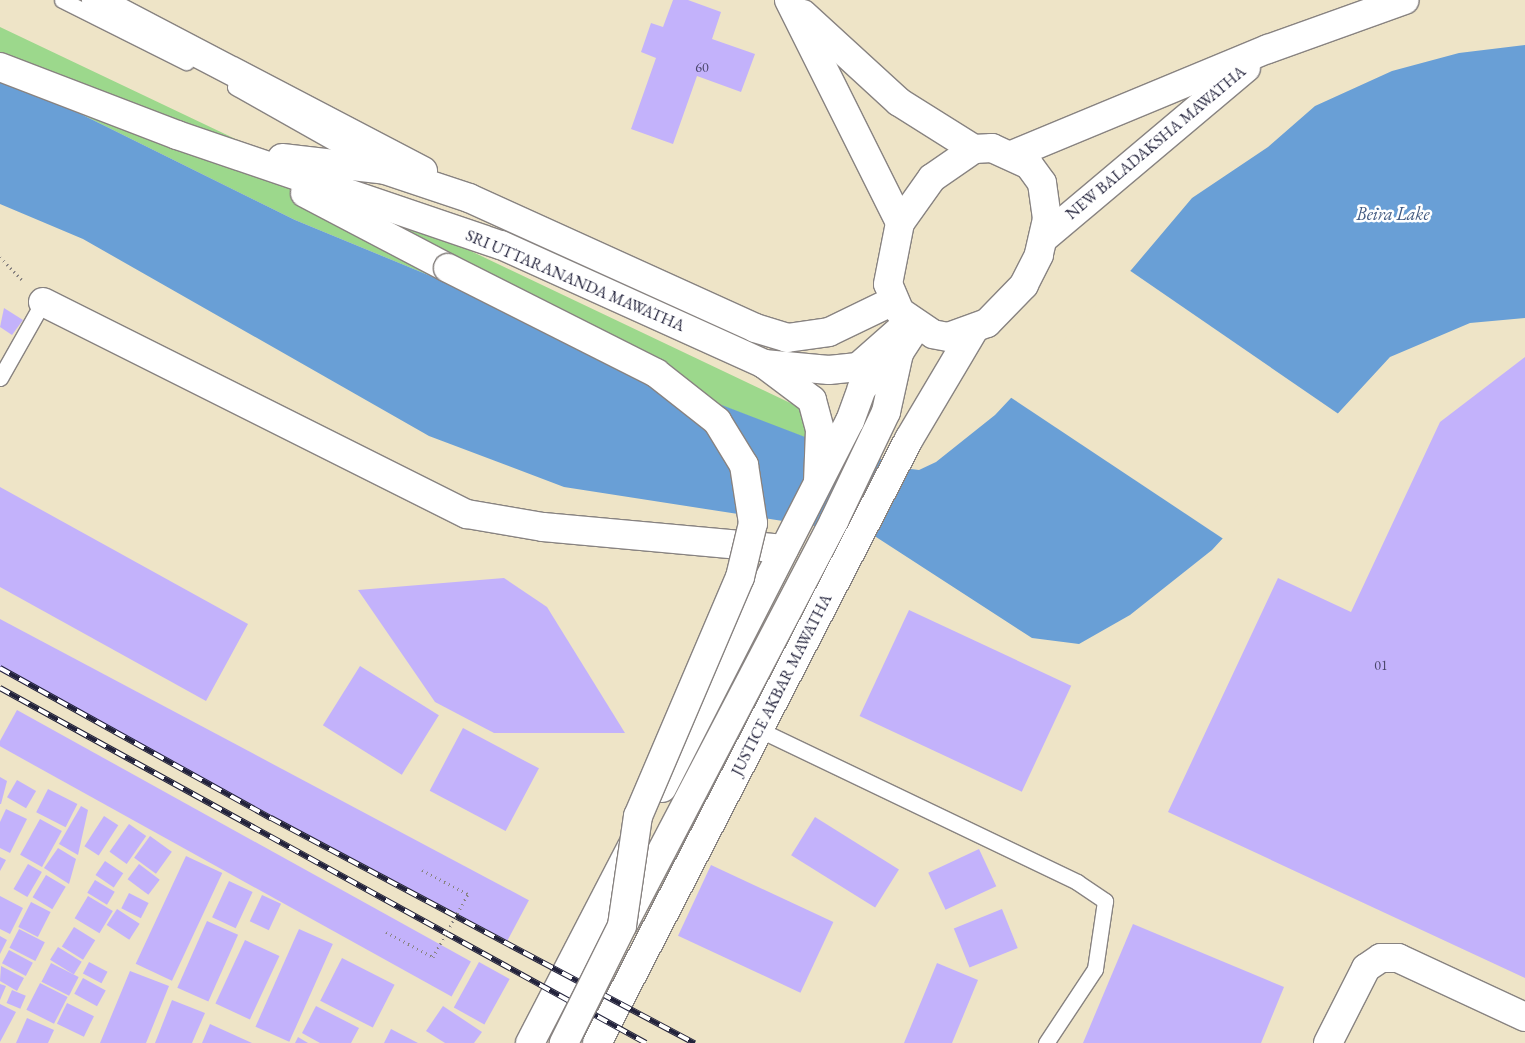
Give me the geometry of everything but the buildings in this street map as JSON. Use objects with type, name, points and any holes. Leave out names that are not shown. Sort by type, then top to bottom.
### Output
[{"type":"main road","points":[[96,0],[368,139],[469,198]]},
{"type":"main road","name":"NEW BALADAKSHA MAWATHA","points":[[1014,154],[1268,49],[1405,0]]},
{"type":"main road","points":[[790,1],[899,102],[974,149],[1014,154],[1029,164],[1042,183],[1046,197],[1044,238],[1024,285],[973,331],[948,337],[906,316],[888,284],[890,261],[900,223],[932,178],[974,149]]},
{"type":"main road","points":[[790,1],[900,223]]},
{"type":"main road","name":"NEW BALADAKSHA MAWATHA","points":[[1044,238],[1268,49]]},
{"type":"main road","name":"SRI UTTARANANDA MAWATHA","points":[[0,67],[177,135],[501,246],[764,364],[829,370],[858,367],[906,316]]},
{"type":"main road","name":"SRI UTTARANANDA MAWATHA","points":[[229,152],[385,170],[469,198],[755,328],[787,338],[829,332],[906,316]]},
{"type":"main road","points":[[229,152],[448,268],[656,373],[717,421],[744,465],[753,523],[740,577],[638,816],[622,926]]},
{"type":"main road","points":[[43,302],[467,514],[664,538],[784,547]]},
{"type":"main road","name":"JUSTICE AKBAR MAWATHA","points":[[564,1043],[622,926],[742,703],[886,412],[906,316]]},
{"type":"main road","name":"JUSTICE AKBAR MAWATHA","points":[[597,1043],[909,439],[973,331]]},
{"type":"main road","points":[[530,1043],[850,420],[862,388],[899,353]]},
{"type":"main road","points":[[764,364],[812,400],[820,430],[818,482]]},
{"type":"main road","points":[[1328,1043],[1366,968],[1381,958],[1398,958],[1525,1017]]},
{"type":"lane","points":[[62,0],[236,88],[385,170]]},
{"type":"lane","points":[[0,378],[43,302]]},
{"type":"lane","points":[[760,730],[1077,882],[1105,902],[1095,969],[1046,1043]]},
{"type":"path","points":[[386,932],[433,958],[468,894],[422,870]]},
{"type":"green space","points":[[0,27],[849,431],[839,450],[774,426],[628,369],[438,279],[295,220],[0,74]]},
{"type":"water","name":"Beira Lake","points":[[1525,45],[1525,318],[1470,323],[1390,357],[1212,550],[1130,615],[1079,644],[1032,638],[873,535],[564,487],[429,436],[83,239],[0,204],[0,74],[295,220],[438,279],[628,369],[839,450],[849,431],[888,466],[919,470],[936,462],[995,415],[1132,269],[1192,198],[1268,147],[1315,106],[1392,71],[1459,53]]},
{"type":"pier","points":[[1129,270],[1340,415],[1225,540],[1010,397]]},
{"type":"railway","points":[[0,668],[271,818],[695,1043]]},
{"type":"railway","points":[[0,688],[646,1043]]}]
